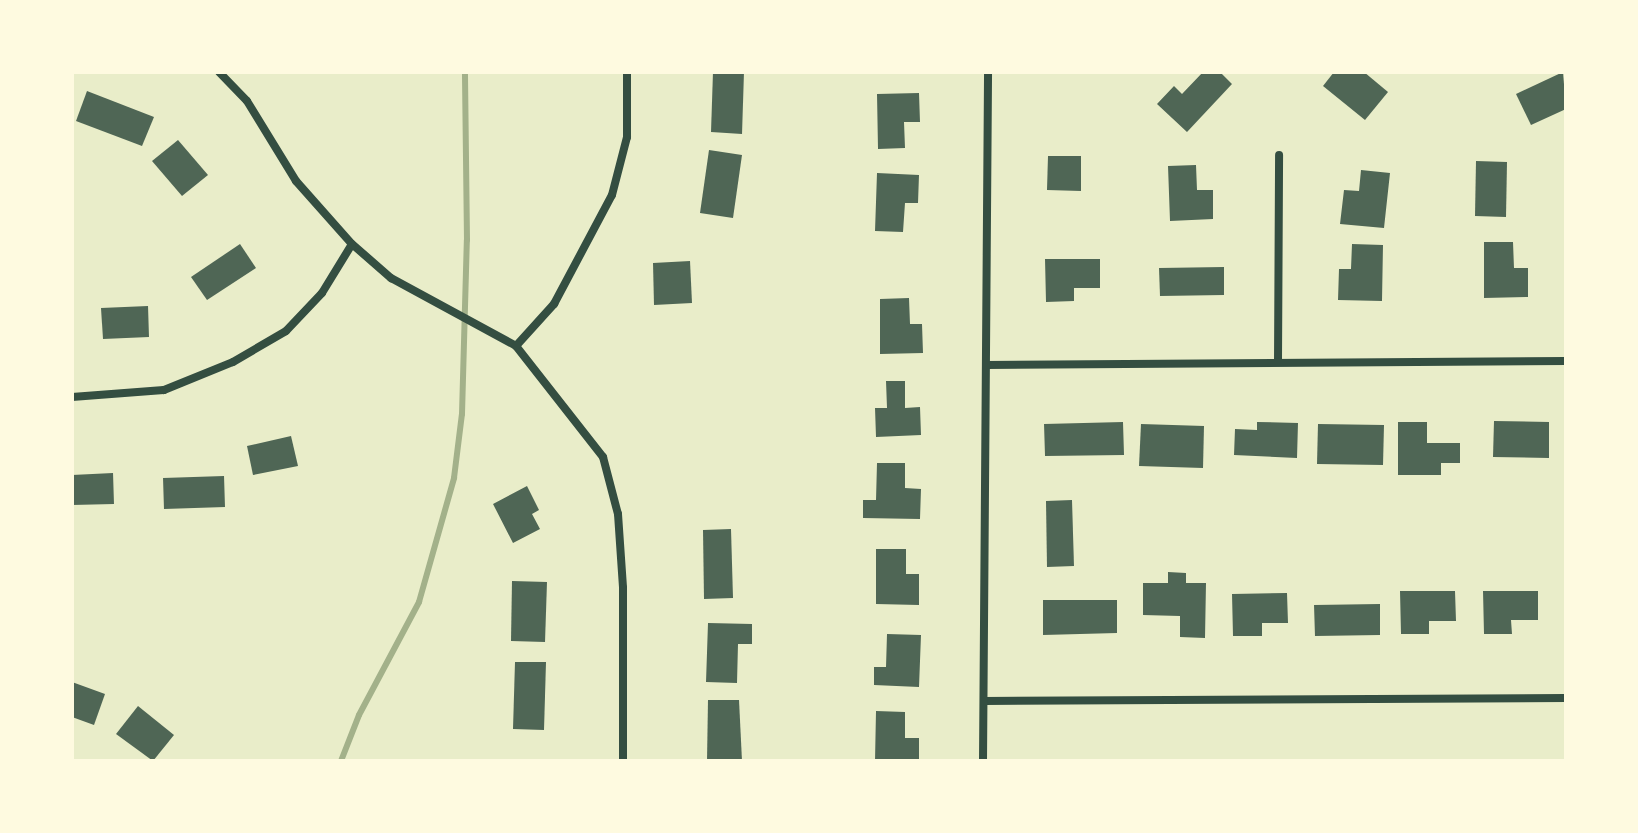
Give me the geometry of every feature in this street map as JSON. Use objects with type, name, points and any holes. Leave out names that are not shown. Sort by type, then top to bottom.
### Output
[{"type":"street","points":[[219,72],[247,101],[296,181],[352,244],[391,278],[516,346],[603,457],[614,500],[623,588],[623,761]]},
{"type":"street","points":[[516,346],[554,304],[612,195],[627,137],[627,72]]},
{"type":"street","points":[[983,761],[988,72]]},
{"type":"street","points":[[1278,362],[1279,155]]},
{"type":"street","points":[[72,397],[164,390],[233,362],[286,331],[322,293],[352,244]]},
{"type":"street","points":[[986,365],[1566,361]]},
{"type":"street","points":[[984,701],[1566,698]]},
{"type":"building","points":[[713,72],[744,72],[742,134],[711,132]]},
{"type":"building","points":[[1203,72],[1220,72],[1232,84],[1187,132],[1157,104],[1174,86],[1182,94]]},
{"type":"building","points":[[1334,72],[1364,72],[1388,92],[1365,120],[1323,86]]},
{"type":"building","points":[[1563,72],[1566,109],[1531,125],[1516,94]]},
{"type":"building","points":[[87,91],[154,117],[142,146],[76,121]]},
{"type":"building","points":[[919,93],[920,122],[904,122],[905,148],[878,149],[877,94]]},
{"type":"building","points":[[178,140],[208,175],[182,196],[152,161]]},
{"type":"building","points":[[709,150],[742,155],[733,218],[700,213]]},
{"type":"building","points":[[1048,156],[1081,156],[1081,191],[1047,190]]},
{"type":"building","points":[[1476,161],[1507,162],[1506,217],[1475,216]]},
{"type":"building","points":[[1196,165],[1197,190],[1213,190],[1213,219],[1170,221],[1168,166]]},
{"type":"building","points":[[1361,170],[1390,173],[1384,228],[1340,224],[1344,190],[1359,191]]},
{"type":"building","points":[[877,173],[919,175],[918,203],[905,203],[903,232],[875,231]]},
{"type":"building","points":[[1484,242],[1513,242],[1514,268],[1528,268],[1528,297],[1484,298]]},
{"type":"building","points":[[240,244],[256,268],[207,300],[191,277]]},
{"type":"building","points":[[1352,244],[1383,245],[1382,301],[1338,300],[1339,269],[1351,269]]},
{"type":"building","points":[[1045,259],[1100,259],[1100,288],[1074,288],[1074,301],[1046,302]]},
{"type":"building","points":[[690,261],[692,303],[654,305],[653,263]]},
{"type":"building","points":[[1224,267],[1224,295],[1160,296],[1159,268]]},
{"type":"building","points":[[909,298],[910,324],[922,324],[923,353],[880,354],[880,299]]},
{"type":"building","points":[[148,306],[149,337],[103,339],[101,308]]},
{"type":"building","points":[[886,381],[905,381],[905,408],[920,407],[921,435],[876,437],[875,408],[887,408]]},
{"type":"building","points":[[1494,421],[1549,422],[1549,458],[1493,457]]},
{"type":"building","points":[[1123,422],[1124,455],[1045,456],[1044,424]]},
{"type":"building","points":[[1257,422],[1298,423],[1297,458],[1234,455],[1235,429],[1257,430]]},
{"type":"building","points":[[1398,422],[1427,422],[1427,443],[1460,443],[1460,463],[1441,463],[1441,475],[1398,475]]},
{"type":"building","points":[[1141,424],[1204,426],[1203,468],[1139,466]]},
{"type":"building","points":[[1318,424],[1384,425],[1383,465],[1317,464]]},
{"type":"building","points":[[291,436],[298,466],[253,475],[247,446]]},
{"type":"building","points":[[877,463],[905,463],[905,488],[921,489],[920,519],[863,518],[863,500],[876,500]]},
{"type":"building","points":[[113,473],[114,504],[72,505],[72,475]]},
{"type":"building","points":[[224,476],[225,507],[164,509],[163,478]]},
{"type":"building","points":[[527,486],[539,510],[532,514],[540,529],[513,543],[493,504]]},
{"type":"building","points":[[1072,500],[1074,566],[1047,567],[1046,501]]},
{"type":"building","points":[[731,529],[733,598],[704,599],[703,530]]},
{"type":"building","points":[[876,549],[906,549],[906,574],[919,574],[919,605],[876,604]]},
{"type":"building","points":[[1168,572],[1186,573],[1186,583],[1206,583],[1205,638],[1180,637],[1180,616],[1143,615],[1143,583],[1168,583]]},
{"type":"building","points":[[512,581],[547,582],[545,642],[511,641]]},
{"type":"building","points":[[1400,591],[1455,591],[1456,621],[1429,621],[1429,634],[1401,634]]},
{"type":"building","points":[[1483,591],[1538,591],[1538,620],[1511,620],[1512,634],[1484,634]]},
{"type":"building","points":[[1287,593],[1288,623],[1262,623],[1262,636],[1233,636],[1232,594]]},
{"type":"building","points":[[1043,600],[1117,600],[1117,633],[1043,635]]},
{"type":"building","points":[[1380,604],[1380,635],[1315,636],[1314,605]]},
{"type":"building","points":[[708,623],[752,624],[752,644],[738,644],[737,683],[706,682]]},
{"type":"building","points":[[887,634],[921,635],[919,687],[874,685],[874,667],[886,667]]},
{"type":"building","points":[[515,662],[546,662],[544,730],[513,729]]},
{"type":"building","points":[[72,682],[105,694],[94,725],[72,717]]},
{"type":"building","points":[[708,700],[739,700],[742,761],[707,761]]},
{"type":"building","points":[[138,706],[174,735],[153,761],[116,734]]},
{"type":"building","points":[[876,711],[905,712],[905,738],[919,738],[919,761],[875,761]]},
{"type":"waterway","points":[[341,761],[359,715],[419,602],[454,478],[462,414],[467,240],[465,72]]}]
